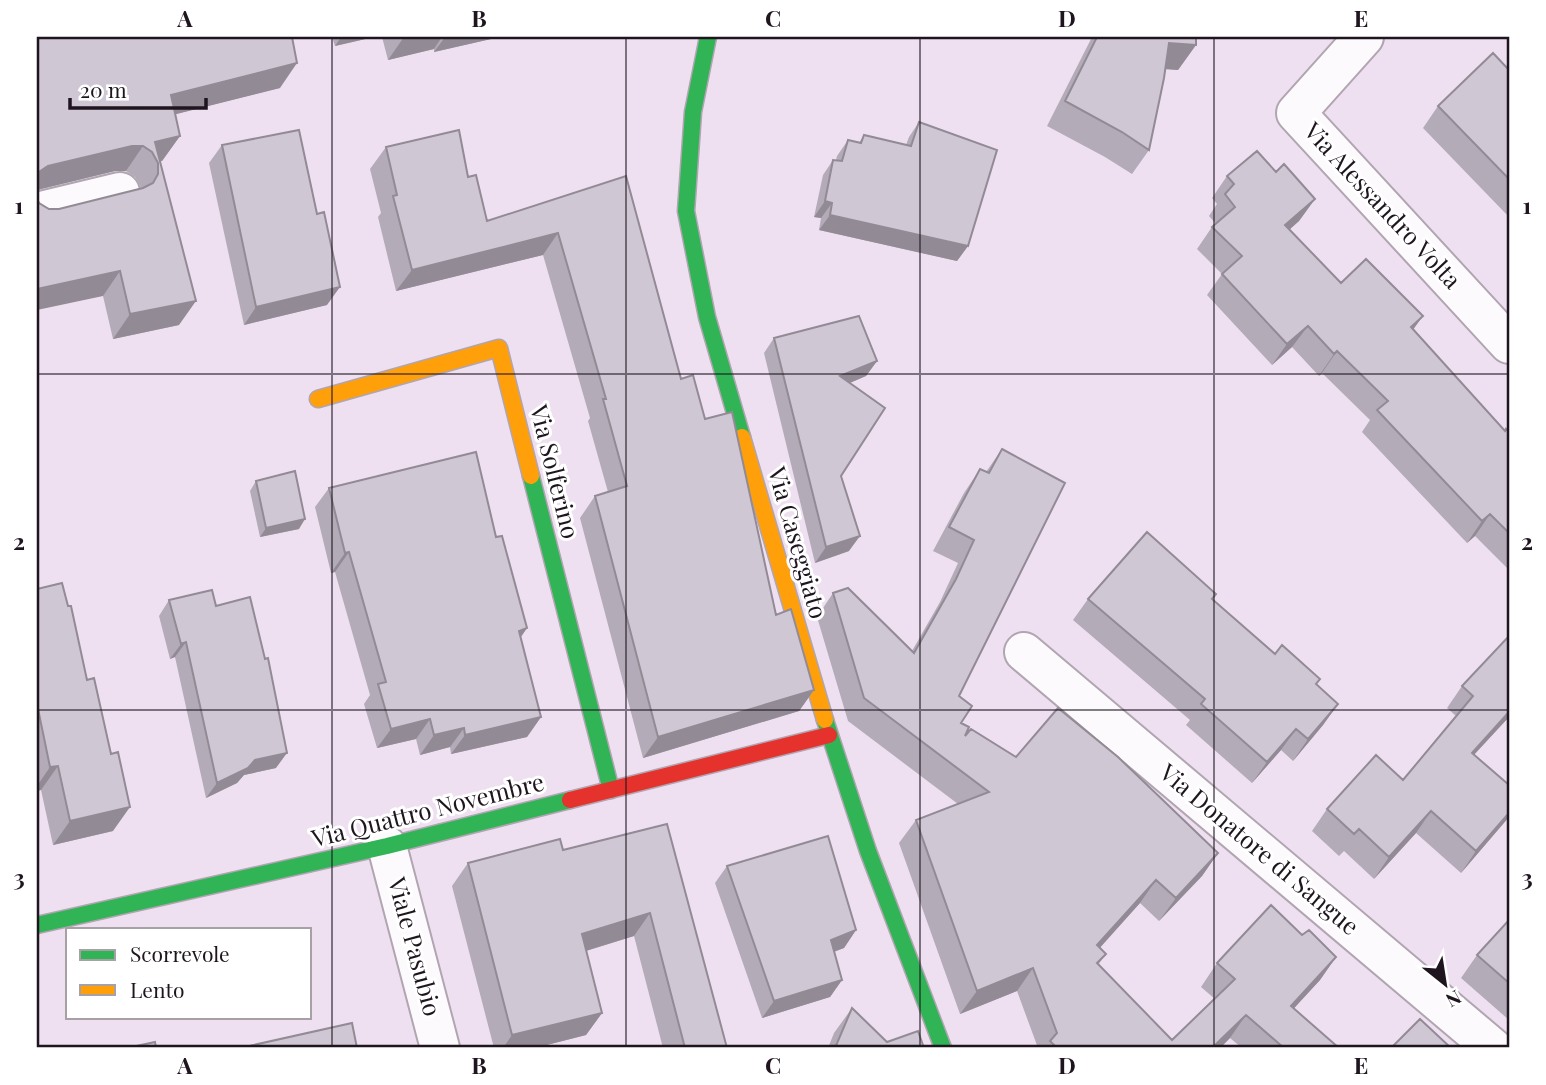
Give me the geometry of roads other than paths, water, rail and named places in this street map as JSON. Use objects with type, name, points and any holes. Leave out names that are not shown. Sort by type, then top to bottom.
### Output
[{"type":"street","name":"Via Caseggiato","points":[[708,37],[693,112],[685,211],[707,317],[829,736],[868,851],[943,1048]]},
{"type":"street","name":"Via Alessandro Volta","points":[[1364,37],[1296,113],[1509,344]]},
{"type":"street","points":[[37,212],[120,192]]},
{"type":"street","name":"Via Solferino","points":[[318,400],[499,348],[611,790]]},
{"type":"street","name":"Via Donatore di Sangue","points":[[1024,652],[1493,1048]]},
{"type":"street","name":"Via Quattro Novembre","points":[[37,925],[387,846],[829,736]]},
{"type":"street","name":"Viale Pasubio","points":[[387,846],[440,1048]]}]
